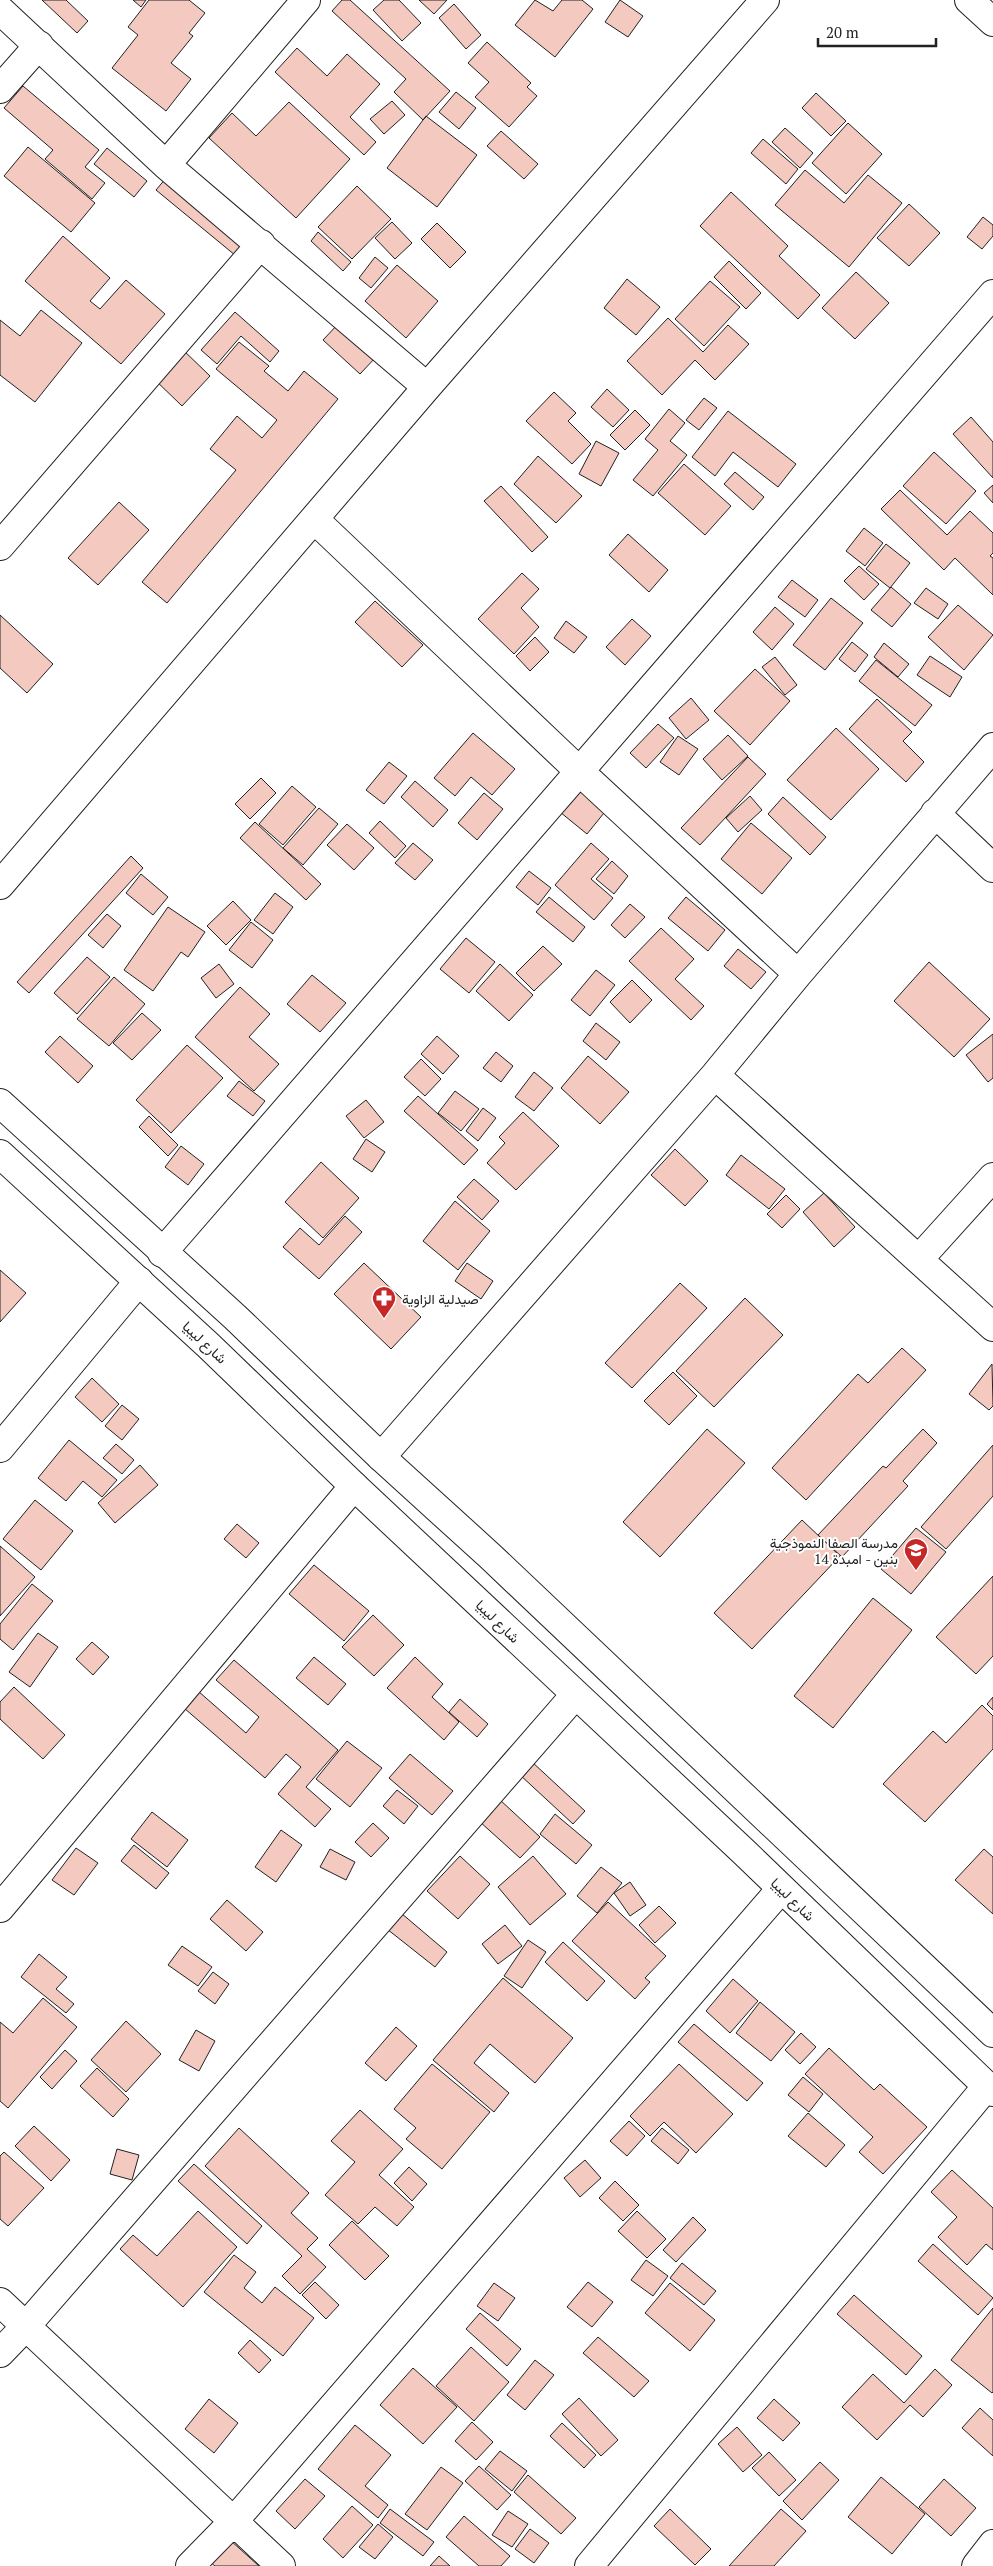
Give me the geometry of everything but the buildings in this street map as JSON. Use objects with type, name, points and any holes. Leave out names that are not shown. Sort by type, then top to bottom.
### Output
[{"type":"street","points":[[166,165],[306,0]]},
{"type":"street","points":[[0,885],[427,387],[765,0]]},
{"type":"street","points":[[969,0],[993,22]]},
{"type":"street","points":[[0,10],[166,165],[427,387]]},
{"type":"street","points":[[0,89],[39,45]]},
{"type":"street","points":[[0,546],[261,244]]},
{"type":"street","points":[[162,1253],[993,294]]},
{"type":"street","points":[[314,519],[578,771],[798,974]]},
{"type":"street","points":[[381,1457],[715,1075],[798,974],[993,747]]},
{"type":"street","points":[[935,813],[993,868]]},
{"type":"street","points":[[715,1075],[993,1327]]},
{"type":"street","points":[[0,1103],[162,1253],[235,1317],[381,1457],[490,1556],[771,1820],[993,2033]]},
{"type":"street","name":"شارع ليبيا","points":[[0,1154],[209,1346],[575,1695],[745,1852],[781,1889],[990,2089]]},
{"type":"street","points":[[919,1259],[993,1177]]},
{"type":"street","points":[[0,1448],[139,1281]]},
{"type":"street","points":[[209,1346],[235,1317]]},
{"type":"street","points":[[0,1908],[354,1486]]},
{"type":"street","points":[[0,2354],[575,1695]]},
{"type":"street","points":[[745,1852],[771,1820]]},
{"type":"street","points":[[190,2566],[234,2522],[781,1889]]},
{"type":"street","points":[[589,2566],[990,2089]]},
{"type":"street","points":[[0,2302],[281,2566]]},
{"type":"street","points":[[976,2566],[993,2544]]},
{"type":"place","name":"صيدلية الزاوية","points":[[384,1319]]},
{"type":"place","name":"مدرسة الصفا النموذجية بنين - امبدة 14","points":[[916,1571]]}]
